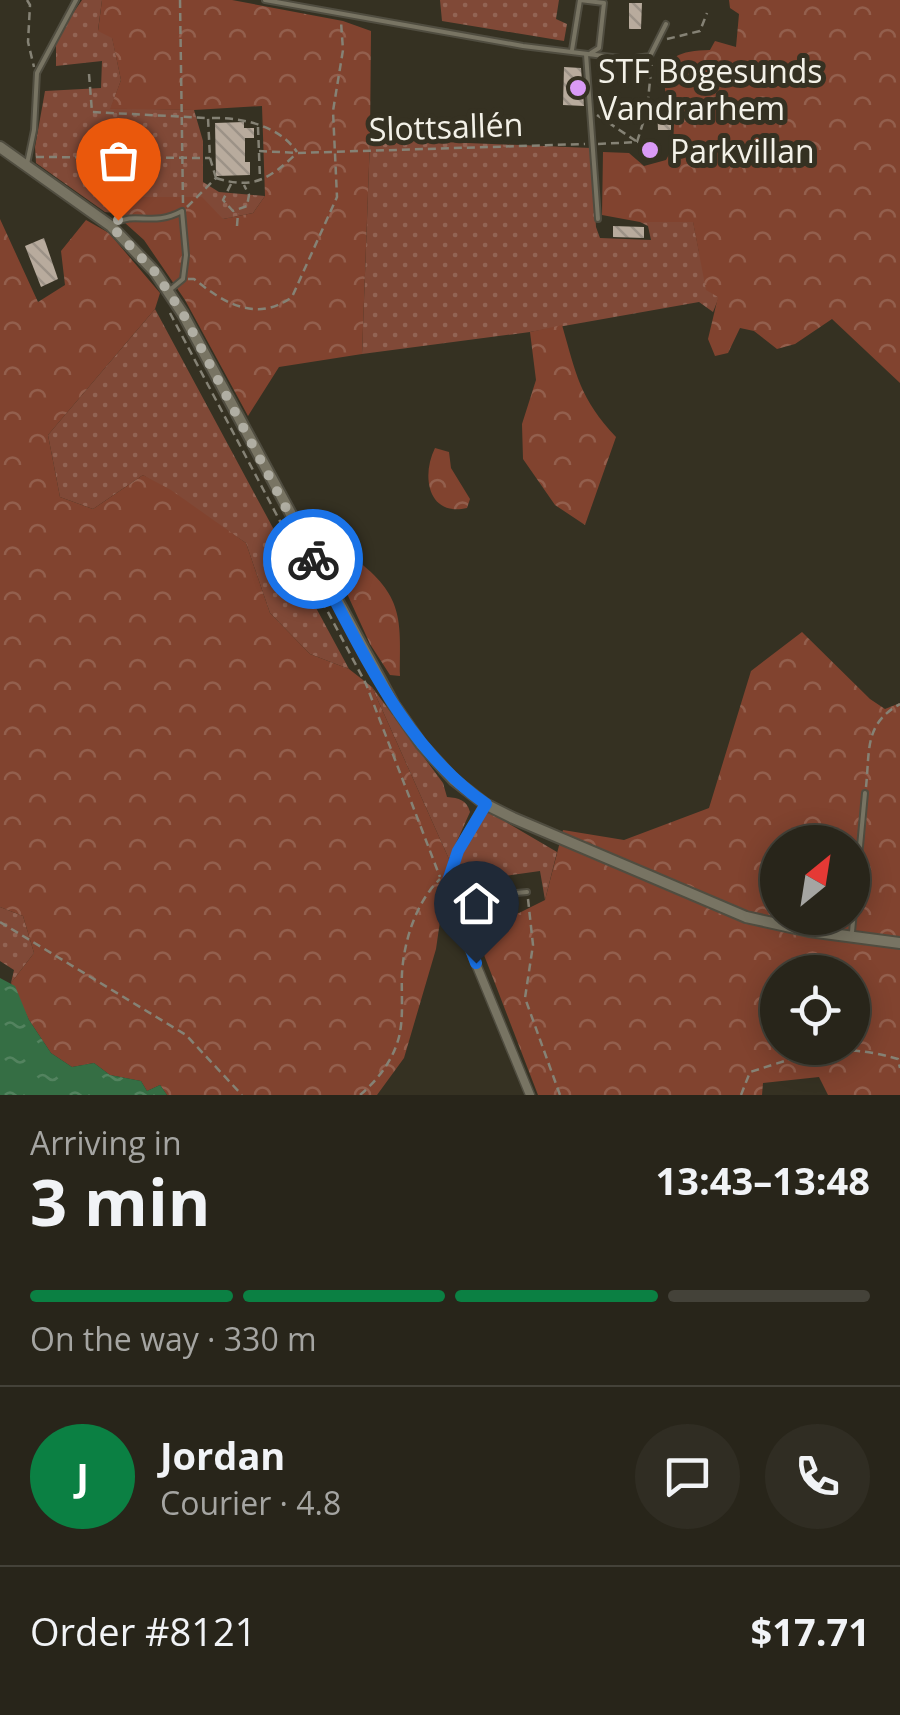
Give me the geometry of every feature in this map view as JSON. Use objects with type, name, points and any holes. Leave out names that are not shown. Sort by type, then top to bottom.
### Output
[{"type":"street","points":[[0,146],[28,161],[111,226],[144,258],[171,296],[394,705],[438,763],[486,804],[552,837],[746,917],[776,926],[900,943]]},
{"type":"street","points":[[486,804],[444,881],[530,1095]]},
{"type":"lane","points":[[28,161],[37,74],[76,0]]},
{"type":"lane","points":[[265,0],[640,60],[650,56],[666,24]]},
{"type":"lane","points":[[572,52],[580,0],[604,3],[598,48],[586,54]]},
{"type":"lane","points":[[586,54],[598,219]]},
{"type":"lane","points":[[111,226],[128,216],[156,221],[182,212],[186,255],[183,279],[171,296]]},
{"type":"lane","points":[[852,937],[866,793]]},
{"type":"lane","points":[[444,881],[484,896],[527,892]]},
{"type":"path","points":[[27,0],[28,42],[37,74]]},
{"type":"path","points":[[180,0],[185,194],[182,212]]},
{"type":"path","points":[[590,111],[637,142],[646,110],[648,69],[658,44],[700,31],[707,13]]},
{"type":"path","points":[[183,279],[194,279],[226,304],[244,308],[258,310],[292,297],[337,196],[333,112],[344,50],[341,15]]},
{"type":"path","points":[[90,74],[92,112],[237,117],[290,142],[298,153],[273,176],[260,180],[244,184],[216,178]]},
{"type":"path","points":[[208,118],[210,158],[216,178]]},
{"type":"path","points":[[258,126],[260,180]]},
{"type":"path","name":"Slottsallén","points":[[260,151],[637,142]]},
{"type":"path","points":[[28,161],[210,158]]},
{"type":"path","points":[[182,212],[216,178]]},
{"type":"path","points":[[232,183],[223,200],[229,209],[238,211]]},
{"type":"path","points":[[237,226],[238,211],[250,200],[244,184]]},
{"type":"path","points":[[171,296],[170,312],[175,326],[366,684],[444,881],[429,890],[409,940],[402,974],[400,1034],[384,1070],[360,1095]]},
{"type":"path","points":[[866,793],[876,722],[900,704]]},
{"type":"path","points":[[527,892],[533,945],[525,998],[560,1095]]},
{"type":"path","points":[[0,919],[8,928],[186,1035],[242,1095]]},
{"type":"path","points":[[741,1095],[750,1072],[821,1050],[862,1049],[898,1060],[900,1068]]},
{"type":"shaded area","points":[[82,0],[102,0],[98,30],[112,37],[121,80],[111,108],[194,110],[203,141],[203,182],[219,192],[265,196],[253,213],[223,219],[97,197],[113,213],[105,212],[36,163],[45,91],[101,88],[102,61],[56,66],[56,38]]},
{"type":"shaded area","points":[[440,0],[559,0],[556,19],[567,24],[564,41],[442,21]]},
{"type":"shaded area","points":[[370,139],[591,148],[600,238],[651,240],[648,226],[640,222],[693,221],[699,252],[719,297],[713,312],[699,302],[530,332],[362,354]]},
{"type":"shaded area","points":[[155,309],[349,669],[310,654],[270,613],[246,543],[143,475],[93,509],[60,497],[48,435]]},
{"type":"shaded area","points":[[372,687],[443,783],[447,797],[462,800],[469,808],[449,859]]},
{"type":"shaded area","points":[[489,812],[557,852],[545,900],[540,871],[490,878],[486,890],[452,877],[470,832]]},
{"type":"shaded area","points":[[0,907],[23,916],[34,953],[11,983],[14,970],[0,961]]},
{"type":"green space","points":[[102,0],[232,0],[343,21],[371,31],[362,354],[279,367],[248,416],[185,300],[144,240],[96,197],[202,197],[223,219],[253,213],[265,196],[262,106],[110,109],[121,80],[112,38],[98,31]]},
{"type":"green space","points":[[729,0],[900,0],[900,383],[832,319],[795,344],[777,349],[754,331],[740,328],[728,353],[715,356],[708,339],[718,297],[706,290],[693,222],[640,222],[602,215],[603,152],[629,153],[644,166],[666,160],[673,147],[675,103],[666,98],[668,65],[687,52],[710,50],[715,41],[736,47],[739,14],[730,8]]},
{"type":"green space","points":[[0,219],[38,302],[65,285],[61,251],[86,220],[109,233],[160,293],[155,309],[48,435],[60,497],[93,509],[143,475],[246,543],[270,613],[310,654],[349,669],[372,687],[449,859],[436,949],[404,1058],[377,1095],[167,1095],[160,1085],[147,1091],[141,1081],[110,1075],[94,1063],[72,1067],[51,1053],[11,983],[34,953],[23,916],[0,907]]},
{"type":"green space","points":[[562,325],[587,398],[616,437],[585,525],[555,505],[523,459],[522,424],[536,380],[530,332]]},
{"type":"green space","points":[[435,448],[449,452],[451,468],[470,499],[467,508],[444,506],[431,492],[429,470]]},
{"type":"green space","points":[[359,562],[385,588],[397,613],[400,676],[390,675],[370,644],[334,565]]},
{"type":"green space","points":[[802,632],[870,699],[885,709],[900,703],[900,1095],[828,1095],[819,1077],[763,1083],[762,1095],[538,1095],[464,903],[519,913],[545,900],[563,830],[624,840],[709,808],[751,671]]},
{"type":"water","points":[[0,978],[15,986],[29,1020],[51,1053],[72,1067],[94,1063],[110,1075],[141,1081],[147,1091],[160,1085],[167,1095],[0,1095]]},
{"type":"building","points":[[629,3],[642,3],[641,29],[629,29]]},
{"type":"building","points":[[564,67],[581,68],[584,106],[563,105]]},
{"type":"building","points":[[671,104],[671,130],[658,130],[657,105]]},
{"type":"building","points":[[244,122],[244,128],[254,128],[254,138],[245,138],[245,162],[250,162],[250,175],[216,176],[215,123]]},
{"type":"building","points":[[613,226],[644,227],[644,238],[613,237]]},
{"type":"building","points":[[44,238],[58,279],[41,287],[25,246]]},
{"type":"way so far","points":[[118,220],[111,226],[155,272],[183,314],[313,559]]},
{"type":"place","name":"STF Bogesunds Vandrarhem","points":[[578,88]]},
{"type":"place","name":"Parkvillan","points":[[650,150]]},
{"type":"route","points":[[313,559],[411,731],[454,780],[486,804],[458,851],[447,884],[476,963]]}]
